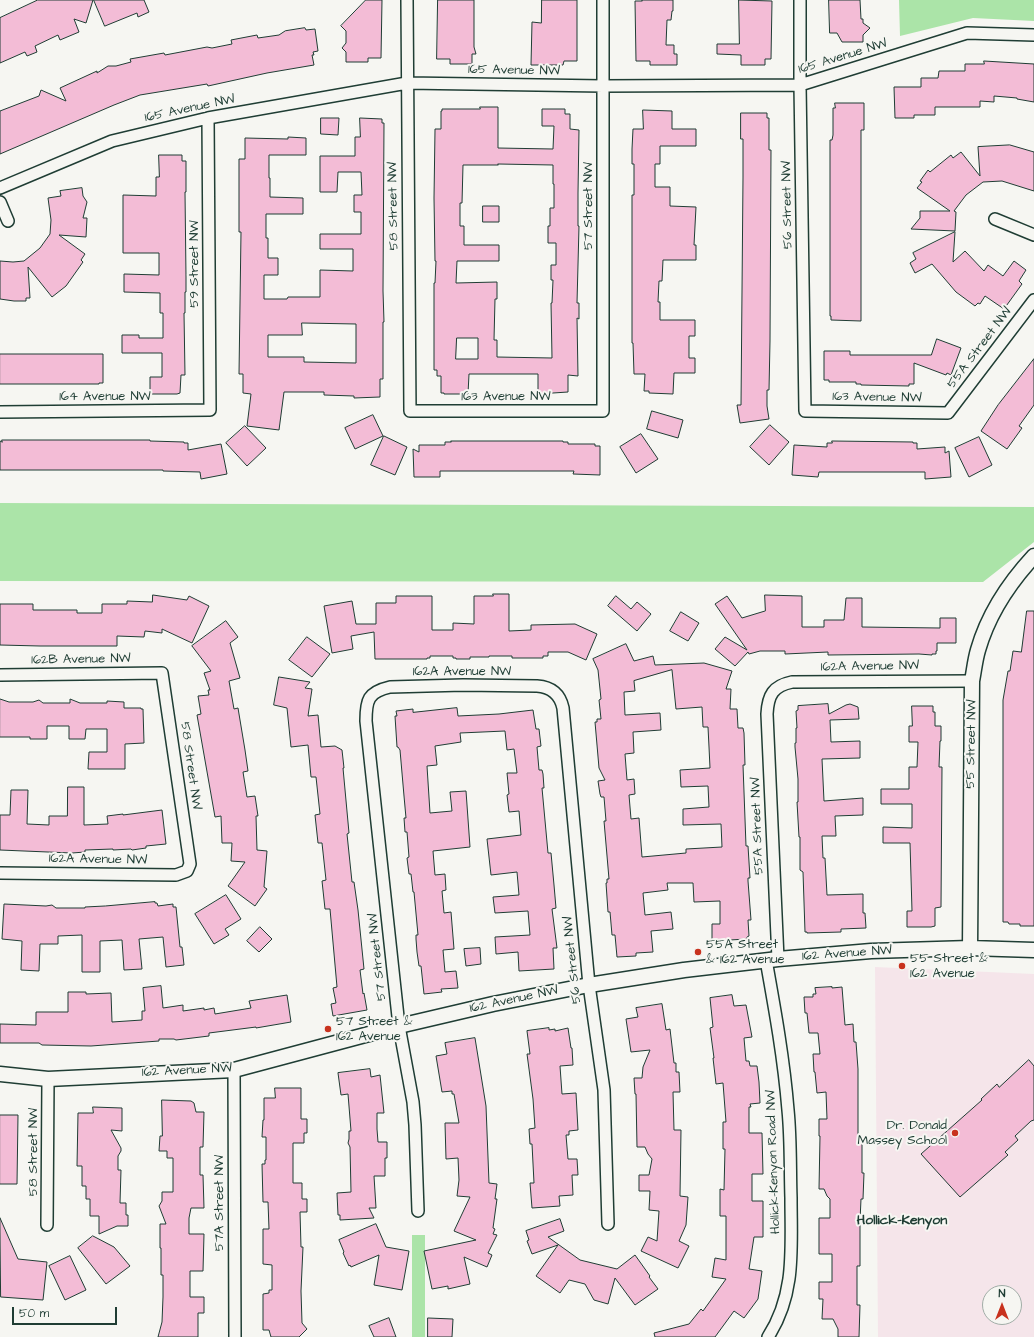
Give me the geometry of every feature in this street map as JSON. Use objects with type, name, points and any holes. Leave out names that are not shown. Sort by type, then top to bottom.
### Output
[{"type":"street","name":"58 Street NW","points":[[407,0],[406,83],[410,411]]},
{"type":"street","name":"57 Street NW","points":[[603,0],[603,412]]},
{"type":"street","name":"56 Street NW","points":[[800,0],[805,410]]},
{"type":"street","name":"165 Avenue NW","points":[[0,188],[112,141],[208,118],[406,83],[604,86],[800,85],[967,33],[1034,35]]},
{"type":"street","name":"59 Street NW","points":[[208,118],[210,410]]},
{"type":"street","points":[[0,202],[8,221]]},
{"type":"street","points":[[995,219],[1034,235]]},
{"type":"street","name":"55A Street NW","points":[[948,413],[1034,300]]},
{"type":"street","name":"164 Avenue NW","points":[[0,412],[210,410]]},
{"type":"street","name":"163 Avenue NW","points":[[805,410],[948,413]]},
{"type":"street","name":"163 Avenue NW","points":[[410,411],[603,412]]},
{"type":"street","name":"55 Street NW","points":[[970,948],[972,680],[978,651],[984,632],[994,610],[1008,587],[1034,556]]},
{"type":"street","name":"58 Street NW","points":[[162,673],[190,864]]},
{"type":"street","name":"162B Avenue NW","points":[[0,675],[162,673]]},
{"type":"street","name":"162A Avenue NW","points":[[772,693],[776,687],[792,682],[972,680]]},
{"type":"street","name":"162A Avenue NW","points":[[368,700],[378,689],[390,687],[545,686],[553,690],[558,695]]},
{"type":"street","name":"55A Street NW","points":[[772,693],[768,703],[767,714],[772,959]]},
{"type":"street","name":"56 Street NW","points":[[558,695],[562,700],[564,713],[589,985],[604,1090],[608,1224]]},
{"type":"street","name":"57 Street NW","points":[[368,700],[366,721],[399,1026],[414,1110],[418,1211]]},
{"type":"street","name":"162A Avenue NW","points":[[0,873],[176,875],[187,871],[190,864]]},
{"type":"street","name":"162 Avenue NW","points":[[0,1074],[48,1079],[234,1070],[399,1026],[494,1004],[589,985],[684,970],[772,959],[871,951],[970,948],[1034,950]]},
{"type":"street","name":"Hollick-Kenyon Road NW","points":[[768,1337],[782,1311],[788,1293],[791,1244],[790,1135],[772,959]]},
{"type":"street","name":"57A Street NW","points":[[234,1070],[235,1337]]},
{"type":"street","name":"58 Street NW","points":[[48,1079],[48,1225]]},
{"type":"shaded area","name":"Dr. Donald Massey School","points":[[875,967],[1034,974],[1034,1337],[878,1337]]},
{"type":"green space","points":[[899,0],[1034,0],[1034,21],[973,18],[900,36]]},
{"type":"green space","points":[[0,503],[1034,507],[1034,542],[983,582],[0,581]]},
{"type":"green space","points":[[412,1235],[425,1235],[425,1337],[412,1337]]},
{"type":"building","points":[[38,0],[93,0],[86,23],[74,19],[79,32],[60,40],[58,35],[35,46],[37,52],[27,56],[25,52],[0,63],[0,18]]},
{"type":"building","points":[[94,0],[144,0],[149,12],[138,17],[137,13],[105,26]]},
{"type":"building","points":[[366,0],[382,0],[381,58],[368,58],[368,62],[346,62],[346,52],[342,48],[346,43],[346,31],[341,26]]},
{"type":"building","points":[[438,0],[474,0],[474,47],[476,54],[472,54],[472,64],[450,64],[450,59],[437,59]]},
{"type":"building","points":[[542,0],[577,0],[577,61],[564,61],[563,65],[531,65],[532,22],[541,23]]},
{"type":"building","points":[[673,0],[671,20],[667,20],[666,45],[674,45],[674,54],[677,54],[677,65],[650,65],[650,61],[636,61],[635,1]]},
{"type":"building","points":[[739,0],[772,1],[771,59],[765,59],[765,65],[741,65],[741,55],[717,54],[717,44],[739,44]]},
{"type":"building","points":[[829,0],[860,0],[861,19],[863,19],[863,23],[870,28],[863,35],[863,42],[842,42],[837,33],[830,33]]},
{"type":"building","points":[[305,28],[306,30],[315,29],[318,51],[313,52],[314,55],[312,55],[314,65],[267,73],[208,86],[207,84],[140,95],[0,154],[0,111],[39,96],[41,90],[66,101],[60,88],[97,71],[97,73],[108,66],[116,66],[131,62],[130,59],[164,53],[165,55],[207,47],[212,48],[232,44],[231,40],[257,35],[258,38],[279,35],[285,31]]},
{"type":"building","points":[[984,61],[1034,64],[1034,102],[1017,98],[994,96],[994,102],[980,101],[980,107],[935,107],[935,115],[914,115],[914,118],[895,118],[894,87],[921,87],[921,78],[938,78],[939,71],[965,71],[965,64],[984,64]]},
{"type":"building","points":[[835,103],[864,103],[864,130],[861,130],[861,321],[831,320],[830,316],[830,140],[832,140],[833,135],[833,108],[835,108]]},
{"type":"building","points":[[480,107],[498,107],[498,148],[553,149],[554,126],[542,126],[542,109],[565,109],[565,114],[570,114],[570,129],[579,130],[577,303],[579,303],[579,319],[577,318],[578,376],[568,375],[568,392],[538,394],[538,374],[469,374],[468,394],[441,393],[441,376],[437,376],[437,370],[434,370],[434,283],[436,261],[434,198],[435,129],[441,129],[442,109],[480,109]],"holes":[[[463,165],[553,165],[554,208],[550,208],[550,226],[548,226],[548,243],[556,243],[556,265],[551,265],[551,280],[553,280],[551,303],[552,358],[497,357],[497,340],[494,340],[497,282],[456,283],[457,261],[499,261],[499,245],[464,245],[464,226],[460,226]],[[457,338],[478,338],[478,359],[456,359]]]},
{"type":"building","points":[[643,110],[672,111],[672,129],[696,129],[696,146],[660,146],[660,164],[655,164],[655,187],[670,187],[670,206],[696,207],[694,245],[696,245],[696,260],[663,260],[662,281],[659,281],[658,302],[660,302],[660,320],[695,320],[695,336],[689,336],[689,358],[695,358],[695,373],[674,373],[673,394],[649,393],[649,391],[644,391],[645,374],[634,374],[632,343],[632,195],[634,195],[634,164],[632,164],[632,149],[633,129],[643,129]]},
{"type":"building","points":[[741,113],[767,113],[767,118],[769,118],[769,150],[771,150],[770,341],[769,390],[767,390],[769,419],[740,423],[737,405],[741,405],[743,139],[741,139]]},
{"type":"building","points":[[321,118],[339,118],[338,135],[321,134]]},
{"type":"building","points":[[360,118],[382,119],[382,123],[384,123],[384,322],[383,379],[380,379],[380,397],[354,398],[354,396],[324,395],[324,392],[284,392],[279,430],[247,426],[251,394],[243,393],[243,374],[239,374],[241,232],[239,232],[239,159],[245,159],[245,138],[306,138],[306,155],[269,155],[270,197],[303,198],[303,214],[266,214],[268,258],[278,258],[278,275],[264,275],[264,299],[287,299],[288,297],[320,297],[320,270],[353,271],[353,249],[320,249],[320,234],[361,234],[361,212],[354,212],[354,195],[362,195],[361,172],[338,172],[337,192],[320,192],[320,156],[355,156],[355,137],[360,137]],"holes":[[[302,323],[356,324],[356,363],[304,362],[304,357],[268,357],[268,335],[302,335]]]},
{"type":"building","points":[[1010,145],[1034,152],[1034,191],[1002,181],[983,182],[966,195],[954,211],[956,212],[955,231],[911,229],[920,218],[920,211],[950,211],[917,188],[928,170],[930,172],[951,155],[953,158],[961,152],[980,176],[978,147]]},
{"type":"building","points":[[159,155],[182,155],[182,161],[186,161],[186,292],[184,313],[185,375],[181,375],[180,393],[177,394],[150,394],[150,377],[162,377],[162,353],[122,353],[122,335],[139,335],[139,338],[163,338],[163,313],[160,313],[160,293],[124,292],[124,274],[159,275],[159,253],[123,253],[123,195],[156,196],[156,177],[159,177]]},
{"type":"building","points":[[82,188],[83,196],[87,202],[83,218],[87,218],[86,237],[59,235],[85,254],[81,260],[83,262],[66,286],[52,297],[28,267],[30,298],[26,298],[26,301],[0,299],[0,261],[24,261],[40,248],[50,234],[51,220],[48,198],[61,196],[60,191]]},
{"type":"building","points":[[483,206],[499,206],[499,222],[483,222]]},
{"type":"building","points":[[955,232],[953,262],[965,251],[984,271],[988,265],[1003,276],[1014,261],[1026,270],[1019,281],[1022,284],[1004,309],[985,296],[980,304],[978,303],[975,306],[956,292],[932,264],[915,273],[910,263],[916,259],[913,253]]},
{"type":"building","points":[[937,339],[961,348],[951,375],[947,373],[946,375],[914,363],[914,384],[909,384],[909,386],[861,385],[856,384],[856,382],[829,382],[829,380],[824,380],[824,351],[850,351],[850,355],[931,355]]},
{"type":"building","points":[[0,354],[103,354],[103,383],[0,384]]},
{"type":"building","points":[[1034,359],[1034,405],[1019,426],[1022,428],[1007,449],[981,431],[998,405]]},
{"type":"building","points":[[652,411],[683,420],[678,438],[647,429]]},
{"type":"building","points":[[373,415],[383,436],[355,449],[345,428]]},
{"type":"building","points":[[770,425],[789,442],[769,465],[750,447]]},
{"type":"building","points":[[245,426],[266,448],[247,466],[226,443]]},
{"type":"building","points":[[641,434],[658,459],[636,473],[620,447]]},
{"type":"building","points":[[384,436],[407,447],[395,475],[371,465]]},
{"type":"building","points":[[979,437],[992,465],[969,477],[955,448]]},
{"type":"building","points":[[2,440],[150,440],[188,443],[188,450],[221,444],[227,474],[201,479],[200,472],[163,470],[0,470],[0,441],[2,442]]},
{"type":"building","points":[[563,441],[568,442],[568,444],[595,444],[595,446],[600,446],[600,475],[573,474],[574,471],[440,471],[440,477],[414,477],[413,449],[419,452],[419,445],[445,445],[445,442]]},
{"type":"building","points":[[832,441],[913,442],[917,443],[917,449],[945,447],[945,453],[949,451],[951,477],[925,479],[925,472],[819,472],[818,477],[792,475],[794,445],[827,447],[827,443],[832,443]]},
{"type":"building","points":[[493,594],[509,594],[509,631],[531,630],[531,625],[575,624],[597,634],[586,660],[568,652],[548,652],[548,656],[543,656],[543,658],[489,656],[470,657],[470,659],[456,659],[453,658],[453,656],[430,656],[430,658],[427,659],[375,659],[374,632],[351,636],[353,649],[332,653],[324,606],[352,601],[356,624],[376,624],[376,603],[396,603],[396,596],[432,596],[432,630],[453,630],[453,623],[474,624],[474,596],[493,596]]},
{"type":"building","points":[[153,595],[187,600],[189,596],[209,606],[192,643],[162,629],[162,633],[145,631],[144,637],[117,636],[117,646],[0,645],[0,604],[33,604],[33,610],[77,610],[77,613],[102,613],[102,604],[127,604],[127,601],[152,602]]},
{"type":"building","points":[[765,595],[802,596],[802,627],[824,627],[824,620],[844,620],[846,598],[862,598],[862,627],[940,628],[940,618],[956,618],[956,643],[937,643],[936,654],[932,655],[828,655],[828,652],[785,654],[785,651],[760,651],[749,654],[748,652],[735,666],[715,649],[725,637],[747,650],[715,604],[727,596],[742,618],[765,611]]},
{"type":"building","points":[[616,596],[631,609],[637,602],[651,614],[637,631],[608,606]]},
{"type":"building","points":[[1027,611],[1034,611],[1034,926],[1020,926],[1020,924],[1009,924],[1008,922],[1003,922],[1003,700],[1013,651],[1021,652]]},
{"type":"building","points":[[681,612],[699,623],[688,641],[670,631]]},
{"type":"building","points":[[226,621],[238,637],[230,643],[240,678],[229,681],[234,709],[238,708],[245,750],[248,771],[243,772],[247,797],[255,796],[258,816],[256,816],[257,850],[267,851],[264,887],[267,889],[255,906],[228,886],[245,862],[231,861],[232,843],[222,843],[221,816],[215,817],[197,715],[201,714],[198,696],[209,695],[208,690],[210,690],[204,673],[211,671],[192,646]]},
{"type":"building","points":[[307,637],[330,654],[312,677],[289,660]]},
{"type":"building","points":[[626,644],[634,661],[653,656],[655,665],[704,663],[732,671],[726,689],[731,689],[730,709],[737,709],[738,728],[743,728],[744,733],[745,765],[743,765],[746,846],[748,846],[750,878],[748,878],[748,881],[751,920],[748,920],[749,936],[747,939],[712,941],[712,924],[720,924],[720,901],[694,902],[693,883],[667,883],[668,890],[643,893],[645,915],[671,912],[673,929],[651,931],[653,952],[636,953],[636,956],[617,957],[615,935],[612,935],[610,912],[608,912],[606,883],[607,879],[609,879],[604,821],[606,821],[604,797],[601,797],[598,781],[605,780],[599,768],[595,722],[597,722],[597,719],[601,719],[599,700],[601,699],[598,670],[593,659]],"holes":[[[672,670],[676,709],[702,707],[703,727],[708,727],[710,768],[680,770],[681,787],[708,786],[709,807],[683,809],[683,825],[721,824],[722,847],[686,849],[686,853],[642,857],[639,818],[631,819],[629,795],[635,794],[634,779],[627,780],[625,754],[634,753],[633,732],[661,730],[660,713],[625,715],[624,692],[635,691],[634,681]]]},
{"type":"building","points":[[279,677],[310,682],[305,688],[312,689],[308,716],[318,715],[321,747],[335,746],[342,750],[349,833],[347,834],[352,882],[354,882],[358,910],[364,969],[360,970],[367,1010],[333,1016],[331,1004],[336,1003],[333,988],[337,987],[330,909],[325,909],[322,881],[326,880],[322,843],[318,843],[315,815],[320,814],[316,777],[311,777],[308,745],[291,747],[287,708],[274,705]]},
{"type":"building","points":[[0,699],[9,702],[33,702],[39,700],[43,703],[70,703],[70,699],[80,703],[107,703],[107,701],[124,702],[124,708],[143,709],[144,743],[125,744],[125,769],[88,769],[89,752],[107,752],[107,729],[86,729],[85,739],[69,739],[69,726],[47,726],[47,739],[30,739],[30,737],[0,737]]},
{"type":"building","points":[[828,704],[829,714],[850,704],[858,707],[859,719],[830,720],[831,742],[860,741],[860,758],[822,759],[824,801],[863,798],[863,815],[835,816],[836,836],[822,836],[827,895],[863,894],[863,913],[865,913],[866,928],[841,929],[841,932],[807,933],[805,932],[803,872],[800,870],[800,837],[797,802],[798,779],[795,747],[797,728],[796,711],[798,710],[798,706]]},
{"type":"building","points":[[912,706],[933,706],[933,712],[935,712],[935,726],[941,726],[939,767],[942,767],[941,907],[935,908],[935,926],[931,927],[907,927],[907,911],[912,911],[910,843],[883,843],[883,827],[912,828],[912,804],[881,804],[881,789],[909,789],[909,767],[917,767],[918,742],[909,742],[909,726],[912,726]]},
{"type":"building","points":[[457,708],[458,716],[499,714],[533,710],[536,729],[539,729],[541,746],[537,747],[539,770],[542,770],[543,774],[544,788],[542,788],[548,853],[551,853],[556,908],[552,909],[557,948],[553,948],[554,969],[519,971],[518,952],[496,954],[495,937],[530,935],[528,911],[495,913],[493,897],[519,895],[517,872],[491,875],[487,839],[521,835],[519,811],[509,812],[507,795],[509,794],[507,773],[517,773],[514,749],[507,750],[505,731],[460,733],[461,742],[435,746],[437,765],[427,766],[430,813],[452,811],[450,792],[466,791],[470,847],[433,851],[435,875],[445,874],[446,890],[442,891],[444,913],[451,912],[454,949],[443,950],[445,972],[456,971],[458,988],[441,989],[442,992],[424,994],[421,966],[419,966],[417,952],[416,935],[418,935],[414,892],[411,874],[409,874],[407,858],[409,857],[407,832],[405,832],[404,818],[406,818],[400,750],[397,747],[395,716],[397,716],[396,711],[413,709],[413,712]]},
{"type":"building","points":[[68,787],[84,787],[84,825],[108,824],[107,816],[162,810],[166,844],[146,846],[146,848],[132,850],[85,850],[85,852],[72,853],[0,850],[0,815],[10,815],[11,790],[28,790],[27,824],[49,825],[49,816],[67,816]]},
{"type":"building","points":[[226,895],[241,919],[225,929],[229,935],[214,944],[195,914]]},
{"type":"building","points":[[155,902],[158,906],[173,904],[173,907],[176,907],[180,947],[182,947],[184,965],[166,967],[163,937],[139,939],[142,969],[124,970],[122,940],[100,941],[100,972],[82,972],[82,935],[58,936],[58,944],[40,944],[39,971],[21,970],[22,941],[2,939],[4,904],[52,905],[56,908],[85,908]]},
{"type":"building","points":[[260,927],[272,939],[259,952],[247,941]]},
{"type":"building","points":[[480,948],[481,964],[466,966],[464,949]]},
{"type":"building","points":[[161,986],[163,1008],[183,1005],[183,1011],[214,1008],[215,1014],[251,1008],[249,1001],[287,995],[291,1022],[256,1028],[209,1033],[209,1036],[176,1040],[159,1039],[159,1041],[91,1046],[42,1045],[39,1043],[0,1043],[0,1024],[36,1025],[36,1012],[68,1012],[68,992],[86,992],[86,994],[111,993],[112,1022],[142,1020],[142,1011],[145,1011],[143,988]]},
{"type":"building","points":[[842,987],[845,1025],[853,1024],[854,1042],[856,1042],[858,1069],[858,1140],[862,1140],[862,1173],[864,1173],[860,1221],[860,1266],[857,1266],[857,1305],[860,1305],[859,1337],[838,1337],[838,1329],[833,1319],[822,1319],[823,1299],[819,1299],[819,1282],[832,1282],[832,1254],[819,1254],[819,1218],[830,1218],[830,1199],[824,1189],[819,1189],[819,1119],[827,1119],[826,1092],[817,1093],[813,1054],[820,1054],[818,1033],[809,1033],[807,1013],[805,1013],[804,997],[813,997],[813,994],[816,994],[815,988]]},
{"type":"building","points":[[732,995],[734,1006],[746,1005],[752,1037],[744,1038],[746,1061],[749,1061],[750,1066],[757,1066],[759,1082],[760,1103],[750,1104],[751,1107],[749,1107],[749,1133],[762,1133],[763,1174],[752,1174],[752,1201],[763,1201],[763,1237],[754,1237],[749,1269],[762,1271],[758,1299],[744,1318],[734,1311],[715,1337],[655,1337],[654,1333],[689,1324],[701,1309],[703,1311],[726,1279],[712,1277],[715,1258],[726,1260],[726,1216],[720,1216],[720,1189],[724,1190],[725,1149],[723,1149],[723,1122],[726,1122],[723,1083],[716,1084],[710,1028],[713,1027],[710,998]]},
{"type":"building","points":[[662,1004],[666,1030],[670,1029],[674,1063],[676,1063],[676,1072],[679,1072],[680,1092],[673,1092],[674,1130],[681,1130],[680,1196],[688,1197],[686,1225],[679,1241],[689,1246],[678,1268],[641,1251],[648,1237],[657,1241],[659,1211],[649,1210],[650,1191],[639,1191],[639,1175],[649,1175],[652,1159],[645,1147],[637,1147],[636,1094],[634,1078],[642,1078],[643,1067],[650,1050],[631,1052],[626,1019],[638,1017],[636,1008]]},
{"type":"building","points":[[549,1028],[549,1030],[555,1029],[555,1031],[568,1028],[572,1048],[573,1065],[560,1066],[562,1094],[576,1093],[578,1130],[569,1131],[569,1135],[566,1135],[568,1159],[577,1159],[578,1175],[572,1175],[573,1195],[559,1196],[560,1206],[532,1208],[530,1183],[534,1183],[532,1144],[530,1144],[529,1129],[535,1128],[527,1054],[530,1054],[527,1031]]},
{"type":"building","points":[[475,1038],[486,1106],[489,1183],[497,1184],[495,1199],[497,1199],[493,1228],[495,1229],[493,1234],[497,1235],[488,1253],[492,1255],[487,1267],[464,1257],[470,1284],[448,1289],[448,1286],[432,1289],[424,1251],[476,1240],[454,1231],[470,1197],[457,1196],[459,1180],[458,1158],[446,1159],[445,1123],[459,1123],[454,1094],[452,1094],[452,1091],[442,1092],[436,1056],[447,1054],[445,1043]]},
{"type":"building","points":[[1029,1060],[1034,1066],[1034,1120],[1015,1136],[1018,1140],[1005,1152],[1008,1155],[960,1197],[921,1154],[982,1100],[981,1099],[997,1084],[999,1087]]},
{"type":"building","points":[[370,1069],[371,1077],[380,1075],[384,1113],[377,1113],[377,1129],[378,1142],[387,1142],[385,1176],[374,1176],[376,1208],[369,1208],[374,1218],[340,1220],[340,1215],[338,1215],[337,1193],[351,1192],[350,1147],[348,1143],[349,1131],[351,1131],[348,1094],[341,1095],[338,1073]]},
{"type":"building","points":[[275,1088],[301,1088],[301,1119],[307,1119],[307,1133],[304,1133],[304,1143],[293,1143],[293,1183],[302,1183],[302,1199],[307,1199],[307,1212],[300,1212],[301,1247],[303,1247],[301,1291],[302,1323],[307,1329],[299,1337],[271,1337],[269,1330],[263,1330],[263,1294],[269,1293],[269,1290],[272,1290],[272,1265],[263,1264],[263,1229],[269,1229],[268,1202],[263,1202],[262,1164],[265,1164],[266,1160],[266,1137],[262,1137],[264,1098],[275,1098]]},
{"type":"building","points":[[162,1100],[191,1101],[194,1103],[196,1112],[204,1112],[203,1147],[200,1147],[200,1175],[203,1175],[204,1208],[191,1208],[189,1218],[189,1234],[204,1234],[203,1271],[190,1271],[190,1297],[204,1297],[204,1313],[198,1313],[198,1337],[158,1337],[162,1322],[163,1297],[160,1224],[166,1224],[159,1206],[162,1201],[162,1192],[173,1192],[173,1158],[167,1158],[167,1151],[159,1151],[160,1136],[162,1136]]},
{"type":"building","points":[[93,1107],[122,1108],[122,1131],[111,1130],[121,1148],[118,1156],[118,1170],[121,1170],[120,1203],[126,1203],[126,1215],[128,1215],[128,1226],[117,1226],[99,1234],[99,1216],[90,1216],[90,1199],[86,1199],[86,1186],[82,1186],[82,1166],[77,1166],[78,1113],[93,1113]]},
{"type":"building","points":[[0,1115],[18,1115],[17,1184],[0,1184]]},
{"type":"building","points":[[0,1218],[18,1259],[47,1262],[43,1300],[1,1297]]},
{"type":"building","points":[[560,1219],[564,1231],[548,1237],[580,1260],[617,1269],[635,1255],[658,1289],[635,1305],[615,1278],[608,1304],[594,1300],[585,1284],[569,1280],[560,1293],[536,1276],[558,1245],[532,1254],[527,1241],[529,1240],[526,1231]]},
{"type":"building","points":[[376,1224],[386,1247],[409,1251],[402,1290],[374,1285],[379,1255],[351,1267],[350,1265],[349,1266],[343,1253],[344,1252],[339,1240]]},
{"type":"building","points":[[93,1236],[114,1247],[130,1266],[106,1284],[78,1248]]},
{"type":"building","points":[[70,1256],[86,1290],[65,1300],[49,1266]]},
{"type":"building","points":[[389,1318],[396,1337],[374,1337],[369,1326]]},
{"type":"building","points":[[428,1318],[453,1319],[452,1337],[428,1337]]},
{"type":"place","name":"55A Street & 162 Avenue","points":[[698,952]]},
{"type":"place","name":"55 Street & 162 Avenue","points":[[902,966]]},
{"type":"place","name":"57 Street & 162 Avenue","points":[[328,1029]]},
{"type":"place","name":"Dr. Donald Massey School","points":[[955,1133]]},
{"type":"district","name":"Hollick-Kenyon","points":[[902,1221]]}]
